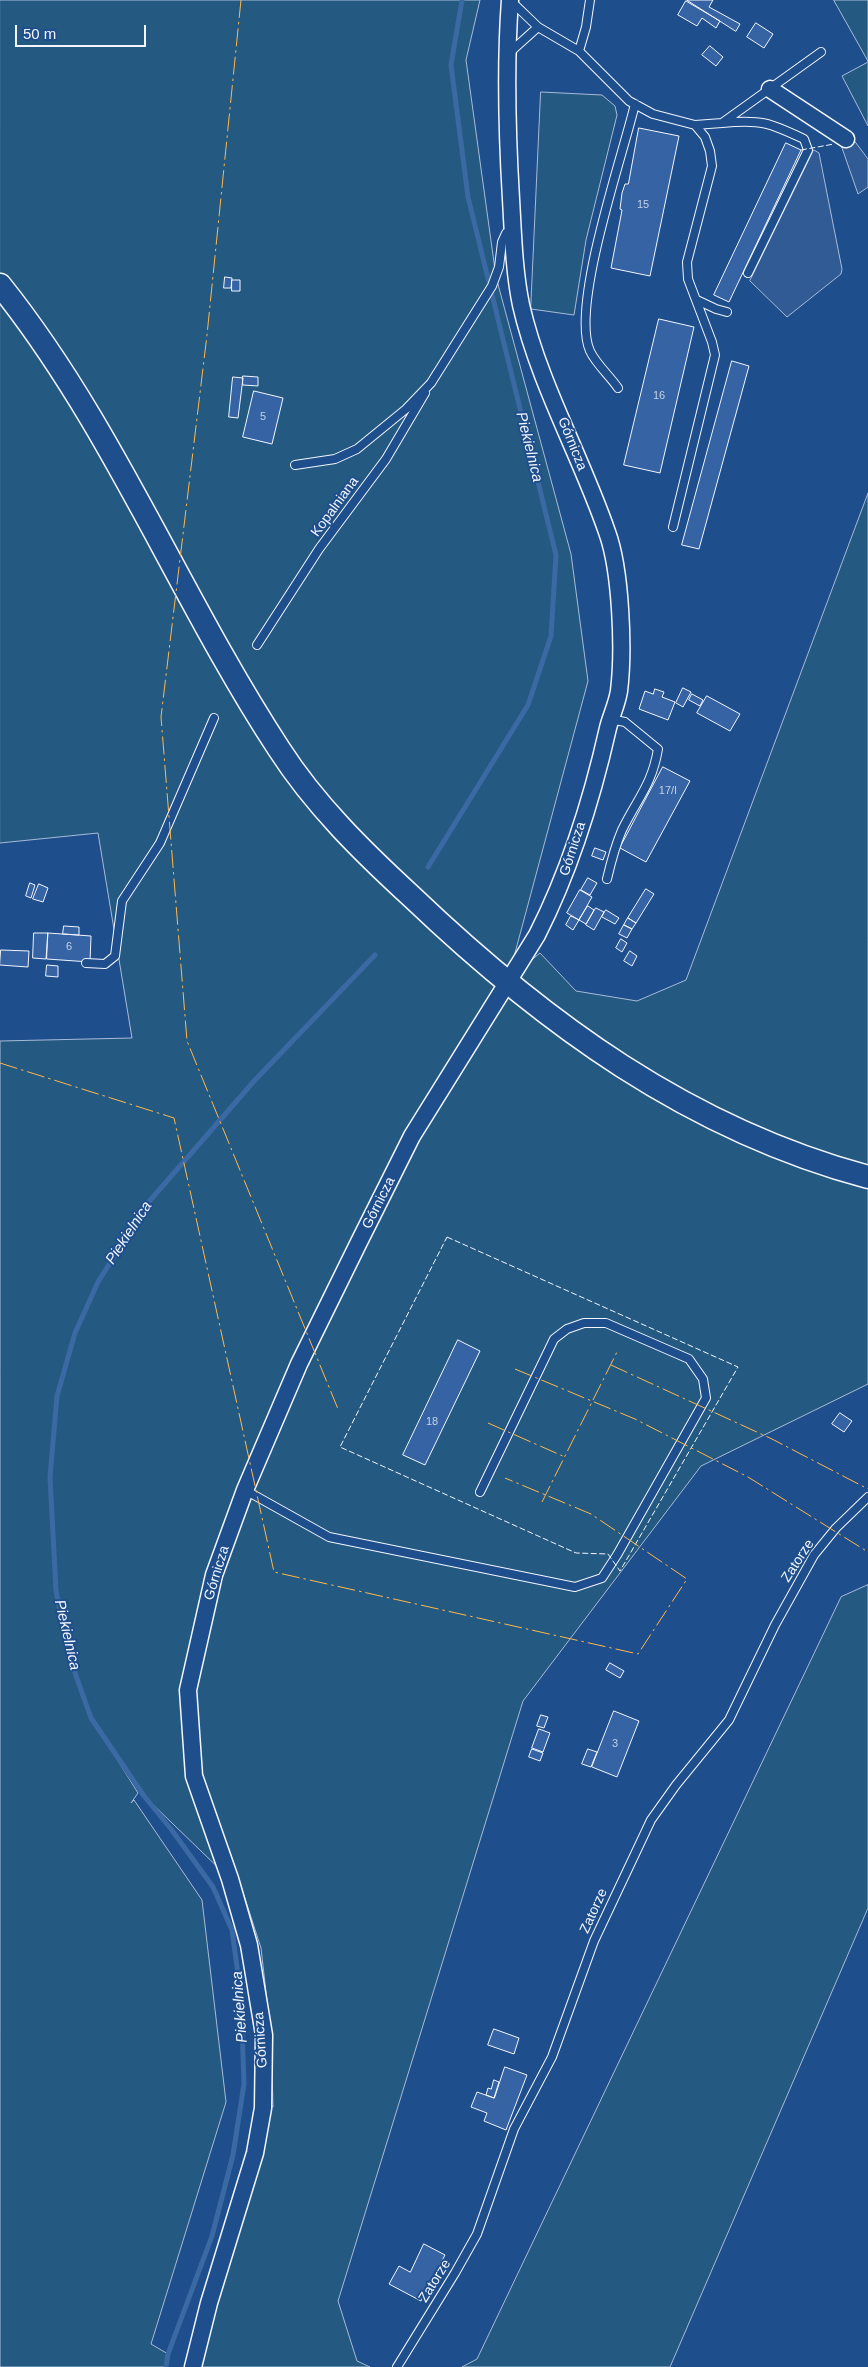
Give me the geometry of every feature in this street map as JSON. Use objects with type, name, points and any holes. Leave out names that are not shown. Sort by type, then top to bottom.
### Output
[{"type":"main road","points":[[0,285],[45,345],[87,412],[237,682],[280,751],[329,814],[366,854],[452,936],[593,1048],[667,1095],[708,1117],[790,1153],[868,1177]]},
{"type":"street","name":"Górnicza","points":[[193,2367],[255,2153],[263,2108],[264,2035],[249,1945],[230,1879],[194,1776],[188,1690],[214,1575],[245,1490],[299,1364],[412,1136],[507,980],[537,935],[554,901],[567,867],[602,756],[618,693],[621,648],[616,565],[608,534],[546,381],[527,327],[521,302],[513,232],[507,144],[506,56],[510,0]]},
{"type":"street","points":[[770,89],[846,139]]},
{"type":"lane","name":"Górnicza","points":[[510,0],[538,27],[579,51],[634,104],[653,114],[696,126]]},
{"type":"lane","points":[[579,51],[590,0]]},
{"type":"lane","points":[[506,56],[538,27]]},
{"type":"lane","points":[[722,123],[821,52]]},
{"type":"lane","points":[[618,388],[590,351],[586,332],[586,310],[591,270],[634,104]]},
{"type":"lane","points":[[696,126],[745,120],[768,122],[804,139],[807,144],[808,150],[748,273]]},
{"type":"lane","points":[[673,527],[715,355],[712,342],[688,279],[687,262],[712,166],[710,151],[705,137],[696,126]]},
{"type":"lane","name":"Kopalniana","points":[[257,644],[319,549],[386,459],[492,286],[499,267],[502,242],[506,233],[513,232]]},
{"type":"lane","points":[[697,300],[716,309],[728,312]]},
{"type":"lane","name":"Kopalniana","points":[[295,465],[335,459],[357,449],[400,414],[432,383]]},
{"type":"lane","points":[[86,963],[105,964],[115,956],[122,901],[160,843],[214,718]]},
{"type":"lane","points":[[607,879],[622,830],[654,771],[658,749],[625,722],[610,719]]},
{"type":"lane","points":[[245,1490],[329,1537],[576,1586],[602,1578],[617,1555],[706,1398],[703,1379],[689,1359],[606,1323],[584,1323],[567,1330],[554,1339],[480,1492]]},
{"type":"lane","name":"Zatorze","points":[[397,2367],[456,2273],[477,2234],[514,2129],[552,2057],[594,1941],[651,1820],[676,1785],[729,1720],[779,1617],[814,1555],[836,1528],[868,1497]]},
{"type":"shaded area","points":[[0,0],[480,0],[466,60],[496,277],[571,554],[588,681],[508,979],[540,953],[576,991],[637,1001],[686,980],[868,493],[868,1384],[701,1466],[523,1701],[338,2301],[357,2361],[370,2367],[193,2367],[263,2108],[273,2107],[271,2036],[261,1948],[229,1849],[196,1782],[230,1879],[144,1796],[100,1732],[138,1793],[131,1803],[134,1800],[202,1900],[226,2102],[151,2344],[168,2354],[166,2367],[0,2367],[0,1041],[132,1038],[98,833],[0,843]]},
{"type":"shaded area","points":[[834,0],[868,0],[868,62]]},
{"type":"shaded area","points":[[868,62],[868,126],[842,76]]},
{"type":"shaded area","points":[[541,92],[602,95],[615,106],[617,115],[586,240],[574,315],[531,309]]},
{"type":"shaded area","points":[[850,135],[868,159],[868,187],[858,194],[841,145]]},
{"type":"shaded area","points":[[814,150],[819,153],[842,269],[841,274],[787,317],[750,281]]},
{"type":"shaded area","points":[[868,1585],[868,1908],[670,2367],[462,2367],[477,2359],[841,1597]]},
{"type":"building","points":[[687,0],[713,0],[709,7],[740,24],[736,31]]},
{"type":"building","points":[[686,1],[720,21],[716,28],[702,18],[697,26],[678,15]]},
{"type":"building","points":[[756,23],[773,34],[764,48],[747,37]]},
{"type":"building","points":[[710,46],[723,57],[716,66],[702,55]]},
{"type":"building","points":[[639,128],[679,136],[650,276],[611,268],[622,210],[620,209],[622,193],[625,184],[628,184]]},
{"type":"building","points":[[786,143],[801,150],[729,302],[714,295]]},
{"type":"building","points":[[225,277],[232,278],[231,288],[224,288]]},
{"type":"building","points":[[232,280],[240,280],[240,291],[232,291]]},
{"type":"building","points":[[659,319],[694,327],[660,473],[624,465]]},
{"type":"building","points":[[732,361],[749,366],[699,549],[682,545]]},
{"type":"building","points":[[243,376],[258,377],[258,386],[243,385]]},
{"type":"building","points":[[233,377],[243,378],[238,418],[229,417]]},
{"type":"building","points":[[254,391],[283,398],[272,444],[243,437]]},
{"type":"building","points":[[683,688],[691,692],[683,707],[676,703]]},
{"type":"building","points":[[655,689],[664,692],[662,697],[675,702],[668,720],[639,709],[645,691],[653,694]]},
{"type":"building","points":[[692,694],[703,700],[700,706],[689,700]]},
{"type":"building","points":[[707,696],[740,714],[730,731],[697,713]]},
{"type":"building","points":[[663,767],[690,781],[646,862],[620,848]]},
{"type":"building","points":[[595,848],[606,852],[603,860],[592,856]]},
{"type":"building","points":[[588,878],[597,883],[590,895],[581,890]]},
{"type":"building","points":[[30,883],[35,885],[31,898],[26,896]]},
{"type":"building","points":[[39,884],[48,888],[43,902],[33,899]]},
{"type":"building","points":[[646,889],[654,894],[636,923],[628,918]]},
{"type":"building","points":[[580,890],[592,897],[579,920],[567,913]]},
{"type":"building","points":[[588,906],[594,910],[586,924],[579,920]]},
{"type":"building","points":[[596,908],[604,912],[594,930],[586,925]]},
{"type":"building","points":[[606,910],[619,918],[615,924],[602,917]]},
{"type":"building","points":[[571,916],[579,920],[573,930],[566,925]]},
{"type":"building","points":[[628,918],[636,923],[632,929],[624,925]]},
{"type":"building","points":[[624,925],[632,929],[627,938],[619,934]]},
{"type":"building","points":[[64,926],[79,927],[79,935],[63,934]]},
{"type":"building","points":[[34,933],[48,933],[46,959],[33,958]]},
{"type":"building","points":[[48,933],[91,936],[90,962],[47,959]]},
{"type":"building","points":[[621,939],[627,943],[622,952],[616,948]]},
{"type":"building","points":[[1,950],[29,951],[28,967],[0,965]]},
{"type":"building","points":[[630,951],[637,956],[632,966],[624,961]]},
{"type":"building","points":[[47,965],[58,966],[58,977],[46,976]]},
{"type":"building","points":[[458,1340],[480,1351],[425,1465],[403,1455]]},
{"type":"building","points":[[840,1413],[852,1421],[844,1432],[832,1424]]},
{"type":"building","points":[[610,1663],[624,1671],[620,1678],[606,1670]]},
{"type":"building","points":[[614,1711],[639,1721],[617,1777],[592,1767]]},
{"type":"building","points":[[541,1715],[548,1717],[544,1728],[537,1726]]},
{"type":"building","points":[[539,1729],[550,1733],[543,1752],[532,1748]]},
{"type":"building","points":[[532,1749],[543,1753],[540,1761],[529,1757]]},
{"type":"building","points":[[588,1749],[597,1752],[591,1767],[582,1764]]},
{"type":"building","points":[[494,2029],[519,2038],[514,2054],[488,2045]]},
{"type":"building","points":[[505,2067],[527,2075],[506,2130],[484,2121],[487,2113],[471,2107],[477,2092],[494,2098]]},
{"type":"building","points":[[494,2080],[499,2082],[494,2098],[486,2095],[488,2088],[491,2089]]},
{"type":"building","points":[[424,2244],[445,2255],[421,2301],[389,2284],[399,2266],[410,2272]]},
{"type":"waterway","name":"Piekielnica","points":[[428,867],[528,705],[551,636],[556,555],[468,197],[451,65],[462,0]]},
{"type":"waterway","name":"Piekielnica","points":[[166,2367],[168,2354],[212,2236],[233,2155],[244,2084],[241,1996],[232,1930],[213,1887],[171,1829],[144,1796],[91,1718],[69,1656],[56,1591],[50,1477],[57,1396],[75,1333],[98,1282],[146,1205],[255,1080],[375,955]]},
{"type":"fence","points":[[801,150],[834,144]]},
{"type":"fence","points":[[447,1237],[738,1367],[620,1571],[608,1554],[576,1553],[340,1447],[447,1237]]},
{"type":"power","points":[[241,0],[207,335],[161,717],[187,1041],[338,1409]]},
{"type":"power","points":[[0,1063],[174,1118],[274,1572],[638,1654],[687,1579],[591,1514],[505,1478]]},
{"type":"power","points":[[542,1502],[617,1352]]},
{"type":"power","points":[[611,1365],[772,1439],[868,1489]]},
{"type":"power","points":[[515,1369],[635,1419],[748,1477],[868,1552]]},
{"type":"power","points":[[488,1423],[565,1457]]}]
